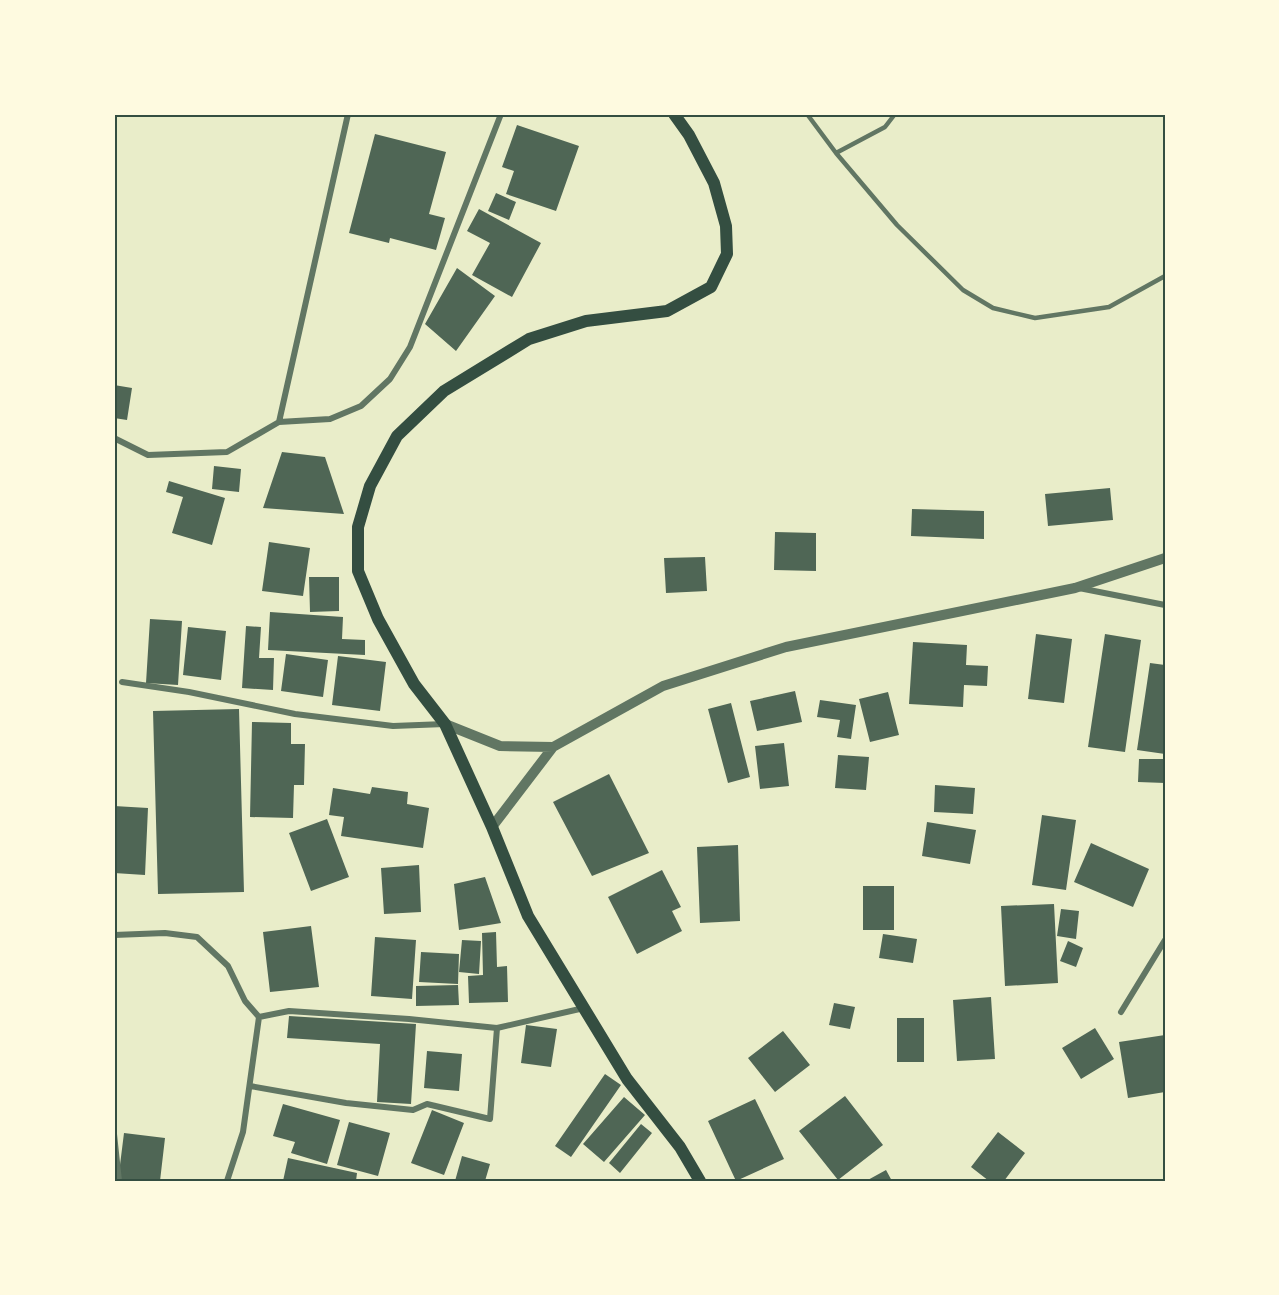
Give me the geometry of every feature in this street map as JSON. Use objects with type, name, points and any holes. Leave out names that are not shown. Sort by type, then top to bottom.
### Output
[{"type":"main road","points":[[674,114],[689,135],[714,183],[726,226],[727,254],[711,287],[668,311],[586,321],[529,339],[444,391],[397,436],[370,486],[358,528],[358,571],[378,619],[414,684],[445,724],[492,827],[528,916],[627,1079],[680,1147],[700,1181]]},
{"type":"street","points":[[279,422],[348,114]]},
{"type":"street","points":[[114,438],[148,455],[227,452],[279,422],[330,418],[361,406],[390,379],[410,347],[501,114]]},
{"type":"street","points":[[492,827],[553,747],[663,686],[786,647],[1075,588],[1165,558]]},
{"type":"street","points":[[1075,588],[1165,605]]},
{"type":"street","points":[[122,682],[189,692],[306,715],[393,726],[445,724],[500,746],[553,747]]},
{"type":"street","points":[[114,935],[165,933],[197,937],[228,966],[244,1001],[259,1017]]},
{"type":"street","points":[[1121,1012],[1165,940]]},
{"type":"street","points":[[259,1017],[289,1011],[409,1019],[497,1028],[584,1008]]},
{"type":"street","points":[[227,1181],[243,1132],[259,1017]]},
{"type":"street","points":[[250,1086],[346,1102],[413,1110],[427,1104],[490,1119],[497,1028]]},
{"type":"street","points":[[114,1134],[119,1181]]},
{"type":"lane","points":[[807,114],[836,153],[897,225],[963,290],[993,308],[1035,318],[1109,307],[1165,276]]},
{"type":"lane","points":[[836,153],[885,127],[895,114]]},
{"type":"building","points":[[517,125],[579,146],[556,211],[506,194],[514,171],[502,167]]},
{"type":"building","points":[[375,134],[446,152],[429,214],[445,218],[436,250],[390,238],[389,243],[349,233]]},
{"type":"building","points":[[496,193],[516,202],[509,220],[488,211]]},
{"type":"building","points":[[479,209],[541,243],[512,297],[472,275],[490,243],[467,231]]},
{"type":"building","points":[[457,268],[495,296],[456,351],[425,324]]},
{"type":"building","points":[[114,385],[132,388],[127,420],[114,418]]},
{"type":"building","points":[[282,452],[325,457],[344,514],[263,508]]},
{"type":"building","points":[[214,466],[241,469],[239,492],[212,489]]},
{"type":"building","points":[[169,481],[225,498],[212,545],[172,533],[183,497],[166,492]]},
{"type":"building","points":[[1110,488],[1113,520],[1048,526],[1045,494]]},
{"type":"building","points":[[912,509],[984,511],[984,539],[911,536]]},
{"type":"building","points":[[775,532],[816,533],[816,571],[774,570]]},
{"type":"building","points":[[269,542],[310,548],[303,596],[262,591]]},
{"type":"building","points":[[705,557],[707,591],[666,593],[664,558]]},
{"type":"building","points":[[309,577],[339,577],[339,611],[310,612]]},
{"type":"building","points":[[270,612],[343,617],[342,639],[365,640],[365,655],[268,650]]},
{"type":"building","points":[[150,619],[182,621],[178,685],[146,683]]},
{"type":"building","points":[[246,626],[261,627],[259,658],[274,658],[273,690],[242,688]]},
{"type":"building","points":[[188,627],[226,631],[221,680],[183,675]]},
{"type":"building","points":[[1036,634],[1072,639],[1064,703],[1028,699]]},
{"type":"building","points":[[1105,634],[1141,640],[1125,752],[1088,747]]},
{"type":"building","points":[[913,642],[967,645],[966,665],[988,666],[987,686],[964,685],[963,707],[909,704]]},
{"type":"building","points":[[286,654],[328,660],[323,697],[281,691]]},
{"type":"building","points":[[338,656],[386,662],[380,711],[332,705]]},
{"type":"building","points":[[1150,663],[1165,665],[1165,754],[1137,750]]},
{"type":"building","points":[[795,691],[802,722],[757,731],[750,701]]},
{"type":"building","points":[[888,692],[899,735],[870,742],[859,699]]},
{"type":"building","points":[[820,700],[856,705],[851,739],[837,737],[840,720],[817,717]]},
{"type":"building","points":[[731,703],[750,777],[728,783],[708,709]]},
{"type":"building","points":[[239,709],[244,892],[158,894],[153,711]]},
{"type":"building","points":[[252,722],[291,723],[291,744],[305,744],[304,785],[294,785],[293,818],[250,817]]},
{"type":"building","points":[[784,743],[789,786],[760,789],[755,746]]},
{"type":"building","points":[[838,755],[869,757],[866,790],[835,788]]},
{"type":"building","points":[[1139,759],[1165,759],[1165,783],[1138,782]]},
{"type":"building","points":[[609,774],[649,853],[592,876],[553,802]]},
{"type":"building","points":[[935,785],[975,788],[973,814],[934,812]]},
{"type":"building","points":[[372,787],[408,792],[407,804],[429,808],[423,848],[341,836],[344,817],[329,815],[333,788],[370,794]]},
{"type":"building","points":[[114,806],[148,808],[145,875],[114,873]]},
{"type":"building","points":[[1042,815],[1076,820],[1066,890],[1032,885]]},
{"type":"building","points":[[327,819],[349,877],[311,891],[289,833]]},
{"type":"building","points":[[927,822],[976,830],[970,864],[922,856]]},
{"type":"building","points":[[1091,843],[1149,869],[1133,907],[1074,882]]},
{"type":"building","points":[[738,845],[740,921],[700,923],[697,847]]},
{"type":"building","points":[[419,865],[421,912],[384,914],[381,868]]},
{"type":"building","points":[[662,870],[681,907],[672,911],[682,931],[637,954],[608,897]]},
{"type":"building","points":[[485,877],[501,923],[459,930],[454,884]]},
{"type":"building","points":[[863,886],[894,886],[894,930],[863,930]]},
{"type":"building","points":[[1054,904],[1058,983],[1005,986],[1001,906]]},
{"type":"building","points":[[1061,909],[1079,911],[1076,939],[1057,936]]},
{"type":"building","points":[[311,926],[319,987],[270,992],[263,932]]},
{"type":"building","points":[[496,932],[497,967],[507,966],[508,1002],[469,1003],[468,976],[483,975],[482,933]]},
{"type":"building","points":[[883,934],[917,939],[913,963],[879,958]]},
{"type":"building","points":[[375,937],[416,940],[412,999],[371,996]]},
{"type":"building","points":[[462,940],[481,941],[479,974],[459,972]]},
{"type":"building","points":[[1068,941],[1083,948],[1076,967],[1060,961]]},
{"type":"building","points":[[421,952],[459,954],[458,984],[419,982]]},
{"type":"building","points":[[458,985],[459,1005],[416,1006],[416,986]]},
{"type":"building","points":[[991,997],[995,1059],[957,1061],[953,1000]]},
{"type":"building","points":[[834,1003],[855,1007],[850,1029],[829,1025]]},
{"type":"building","points":[[289,1016],[416,1024],[411,1104],[377,1102],[380,1044],[287,1038]]},
{"type":"building","points":[[897,1018],[924,1018],[924,1062],[897,1062]]},
{"type":"building","points":[[526,1025],[557,1029],[551,1067],[521,1063]]},
{"type":"building","points":[[1095,1028],[1114,1059],[1081,1079],[1062,1048]]},
{"type":"building","points":[[783,1031],[810,1065],[775,1092],[748,1058]]},
{"type":"building","points":[[1165,1035],[1165,1092],[1128,1098],[1119,1042]]},
{"type":"building","points":[[427,1051],[462,1054],[459,1091],[424,1088]]},
{"type":"building","points":[[605,1074],[621,1085],[571,1157],[555,1146]]},
{"type":"building","points":[[845,1096],[883,1145],[838,1180],[799,1131]]},
{"type":"building","points":[[624,1097],[645,1115],[604,1162],[583,1144]]},
{"type":"building","points":[[755,1099],[784,1159],[736,1181],[708,1121]]},
{"type":"building","points":[[283,1104],[340,1120],[327,1164],[291,1153],[295,1142],[273,1136]]},
{"type":"building","points":[[432,1110],[464,1123],[444,1175],[411,1163]]},
{"type":"building","points":[[349,1122],[390,1133],[378,1176],[337,1165]]},
{"type":"building","points":[[641,1124],[652,1133],[620,1173],[609,1163]]},
{"type":"building","points":[[998,1132],[1025,1153],[1004,1181],[989,1181],[971,1167]]},
{"type":"building","points":[[124,1133],[165,1138],[160,1181],[118,1181]]},
{"type":"building","points":[[462,1156],[490,1164],[485,1181],[455,1181]]},
{"type":"building","points":[[288,1158],[357,1173],[356,1181],[283,1181]]},
{"type":"building","points":[[886,1170],[892,1181],[866,1181]]}]
